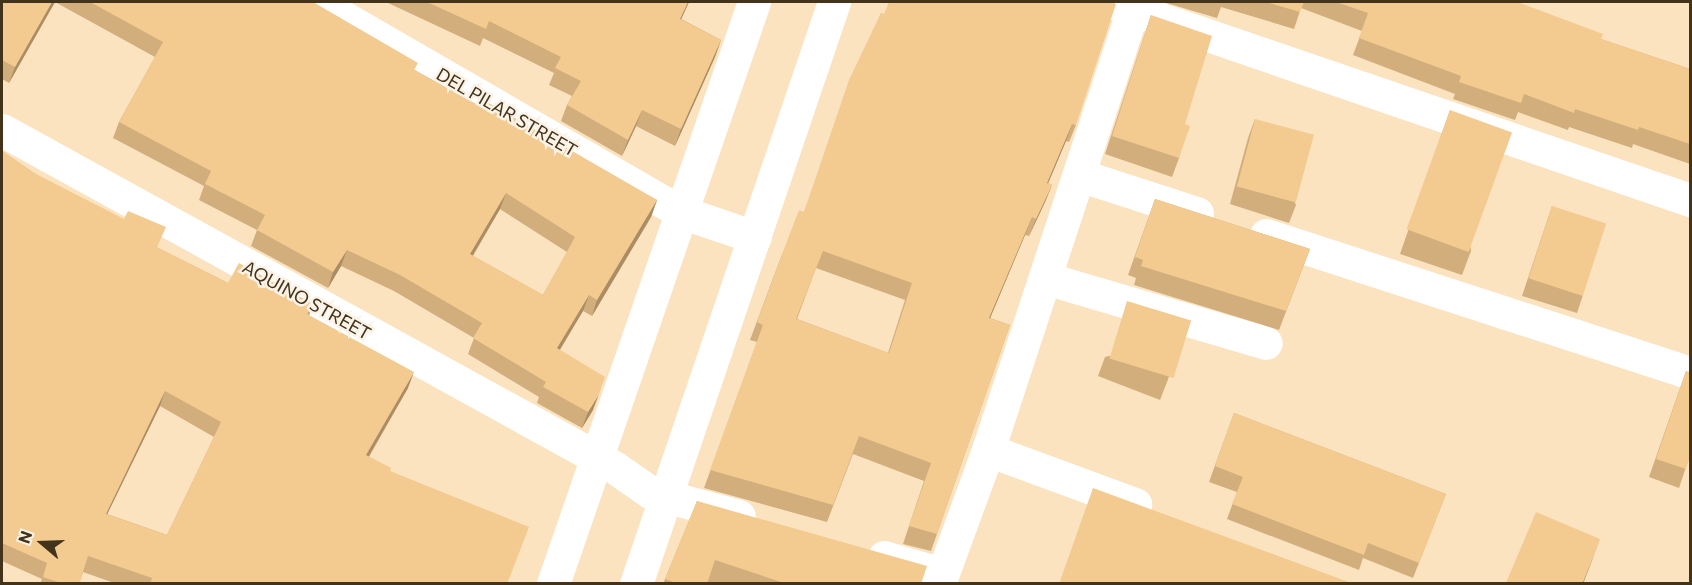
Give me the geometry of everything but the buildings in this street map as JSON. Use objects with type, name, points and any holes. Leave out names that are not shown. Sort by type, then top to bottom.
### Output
[{"type":"street","name":"DEL PILAR STREET","points":[[318,2],[689,216],[749,236]]},
{"type":"street","points":[[553,584],[606,465],[689,216],[754,2]]},
{"type":"street","points":[[636,584],[657,494],[834,2]]},
{"type":"street","points":[[856,549],[940,579],[988,450],[1079,175],[1122,5],[1690,200]]},
{"type":"street","name":"AQUINO STREET","points":[[2,130],[657,494]]},
{"type":"street","points":[[1079,175],[1690,373]]},
{"type":"street","points":[[1045,278],[1266,343]]},
{"type":"street","points":[[988,450],[1167,517]]},
{"type":"street","points":[[657,494],[768,524]]}]
